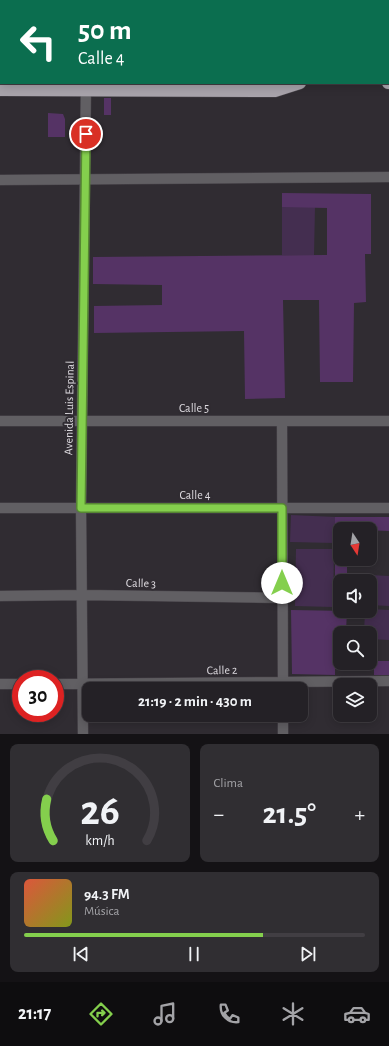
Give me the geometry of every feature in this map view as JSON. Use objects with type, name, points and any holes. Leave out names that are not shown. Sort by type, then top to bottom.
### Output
[{"type":"highway","points":[[0,90],[86,87],[275,91],[297,84]]},
{"type":"street","name":"Avenida Luis Espinal","points":[[82,682],[83,595],[81,508],[86,87]]},
{"type":"street","points":[[0,180],[389,177]]},
{"type":"street","name":"Calle 5","points":[[0,421],[389,421]]},
{"type":"street","points":[[282,421],[283,682]]},
{"type":"street","name":"Calle 4","points":[[0,508],[389,508]]},
{"type":"street","name":"Calle 3","points":[[0,596],[83,595],[282,598]]},
{"type":"street","name":"Calle 2","points":[[308,685],[389,682]]},
{"type":"street","points":[[0,684],[12,684]]},
{"type":"street","name":"Calle 2","points":[[64,684],[82,684]]},
{"type":"street","name":"Avenida Luis Espinal","points":[[83,722],[83,734]]},
{"type":"street","points":[[283,722],[283,734]]},
{"type":"shaded area","points":[[282,207],[315,207],[314,255],[282,255]]},
{"type":"shaded area","points":[[291,515],[335,517],[335,522],[333,522],[333,543],[290,542]]},
{"type":"shaded area","points":[[296,549],[333,549],[333,607],[295,606]]},
{"type":"shaded area","points":[[377,575],[389,576],[389,606],[377,605]]},
{"type":"shaded area","points":[[377,609],[389,610],[389,640],[377,639],[377,626],[364,626],[365,618],[377,618]]},
{"type":"building","points":[[104,98],[111,98],[111,115],[104,115]]},
{"type":"building","points":[[48,113],[63,114],[65,119],[65,137],[48,137]]},
{"type":"building","points":[[282,193],[371,194],[371,254],[365,254],[366,302],[354,303],[353,382],[320,382],[319,300],[283,300],[285,398],[245,399],[244,331],[94,333],[94,306],[162,305],[162,285],[93,284],[93,257],[327,255],[327,208],[282,207]]},
{"type":"building","points":[[335,517],[389,517],[389,531],[377,531],[377,522],[335,522]]},
{"type":"building","points":[[335,566],[347,566],[347,574],[335,574]]},
{"type":"building","points":[[291,610],[333,611],[333,618],[347,618],[346,626],[333,626],[333,670],[335,670],[335,675],[292,674]]},
{"type":"building","points":[[377,661],[389,661],[389,675],[374,675],[374,670],[377,670]]},
{"type":"route","points":[[86,134],[81,508],[282,508],[282,583]]}]
